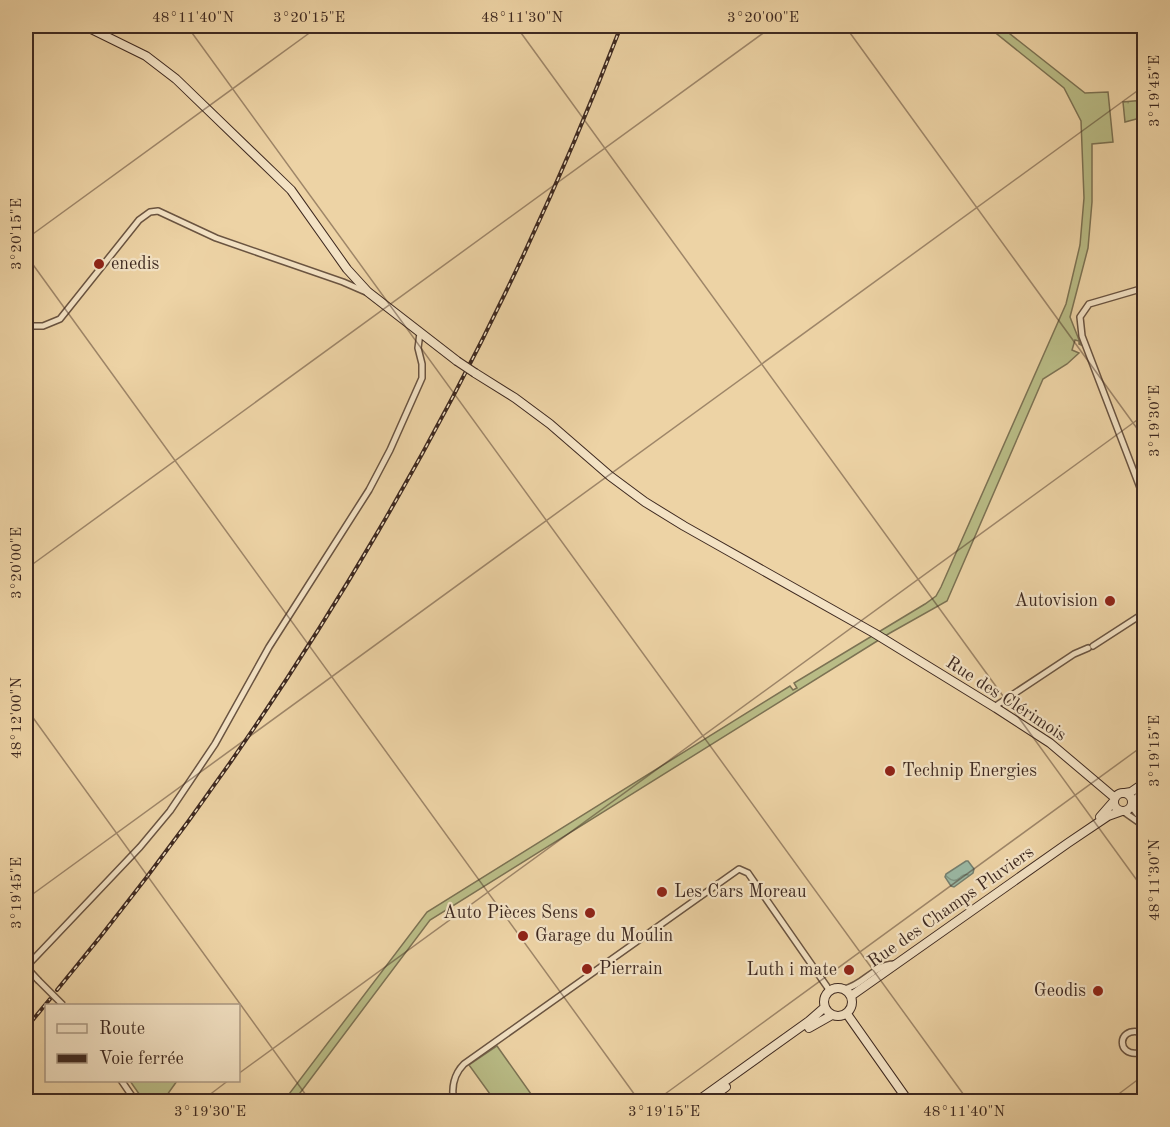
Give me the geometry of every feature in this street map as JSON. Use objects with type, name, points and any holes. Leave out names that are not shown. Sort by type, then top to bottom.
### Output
[{"type":"street","name":"Rue des Clérimois","points":[[85,26],[146,56],[176,79],[291,190],[332,248],[368,292],[457,361],[515,398],[550,424],[610,476],[645,502],[684,526],[874,633],[996,708],[1050,743],[1115,800]]},
{"type":"street","points":[[26,326],[43,326],[60,319],[139,220],[153,211],[158,211],[216,238],[368,292]]},
{"type":"street","points":[[1144,288],[1089,304],[1080,317],[1082,336],[1144,498]]},
{"type":"street","points":[[62,1004],[26,967],[140,847],[171,811],[214,744],[269,647],[369,490],[390,450],[422,378],[422,364],[418,348],[420,333]]},
{"type":"street","points":[[996,708],[997,705],[1074,654],[1090,647],[1144,613]]},
{"type":"street","points":[[1144,783],[1131,792],[1119,794],[1115,800],[1115,807],[1144,824]]},
{"type":"street","points":[[1123,811],[1130,808],[1144,791]]},
{"type":"street","points":[[1124,793],[1129,795],[1134,810],[1144,824]]},
{"type":"street","name":"Rue des Champs Pluviers","points":[[1068,843],[1105,812],[1115,800]]},
{"type":"street","name":"Rue des Champs Pluviers","points":[[851,996],[1068,843],[1108,816],[1123,811]]},
{"type":"street","points":[[454,1101],[453,1083],[458,1070],[464,1064],[732,873],[742,869],[748,873],[830,991]]},
{"type":"street","points":[[844,989],[851,996],[852,1008],[847,1014],[839,1017],[832,1015],[825,1007],[825,998],[830,991],[861,983],[889,963],[896,963]]},
{"type":"street","points":[[696,1101],[809,1021],[825,1007]]},
{"type":"street","points":[[847,1014],[909,1101]]},
{"type":"street","points":[[705,1101],[812,1025],[832,1015]]},
{"type":"street","points":[[1144,1039],[1139,1032],[1131,1031],[1125,1035],[1122,1042],[1125,1049],[1131,1053],[1138,1053],[1144,1047]]},
{"type":"street","points":[[122,1082],[136,1101]]},
{"type":"green space","points":[[987,26],[1000,26],[1085,93],[1108,92],[1113,142],[1092,144],[1092,202],[1088,248],[1070,317],[1081,345],[1075,340],[1072,350],[1079,353],[1067,364],[1043,379],[947,601],[890,633],[430,920],[294,1101],[283,1102],[427,912],[790,686],[793,690],[797,688],[794,683],[936,596],[1066,304],[1080,245],[1084,198],[1081,121],[1064,88]]},
{"type":"green space","points":[[1144,100],[1144,117],[1125,122],[1123,102]]},
{"type":"green space","points":[[497,1046],[536,1101],[495,1101],[469,1065]]},
{"type":"green space","points":[[131,1082],[176,1082],[162,1102],[144,1101]]},
{"type":"water","points":[[966,861],[974,869],[973,873],[954,887],[951,886],[945,877],[946,874]]},
{"type":"railway","points":[[57,990],[144,880],[227,767],[305,650],[378,531],[447,408],[510,283],[568,156],[621,26]]},
{"type":"railway","points":[[46,1004],[50,999]]},
{"type":"railway","points":[[26,1028],[45,1005]]},
{"type":"place","name":"enedis","points":[[99,264]]},
{"type":"place","name":"Autovision","points":[[1110,601]]},
{"type":"place","name":"Technip Energies","points":[[890,771]]},
{"type":"place","name":"Les Cars Moreau","points":[[662,892]]},
{"type":"place","name":"Auto Pièces Sens","points":[[590,913]]},
{"type":"place","name":"Garage du Moulin","points":[[523,936]]},
{"type":"place","name":"Pierrain","points":[[587,969]]},
{"type":"place","name":"Luth i mate","points":[[849,970]]},
{"type":"place","name":"Geodis","points":[[1098,991]]}]
